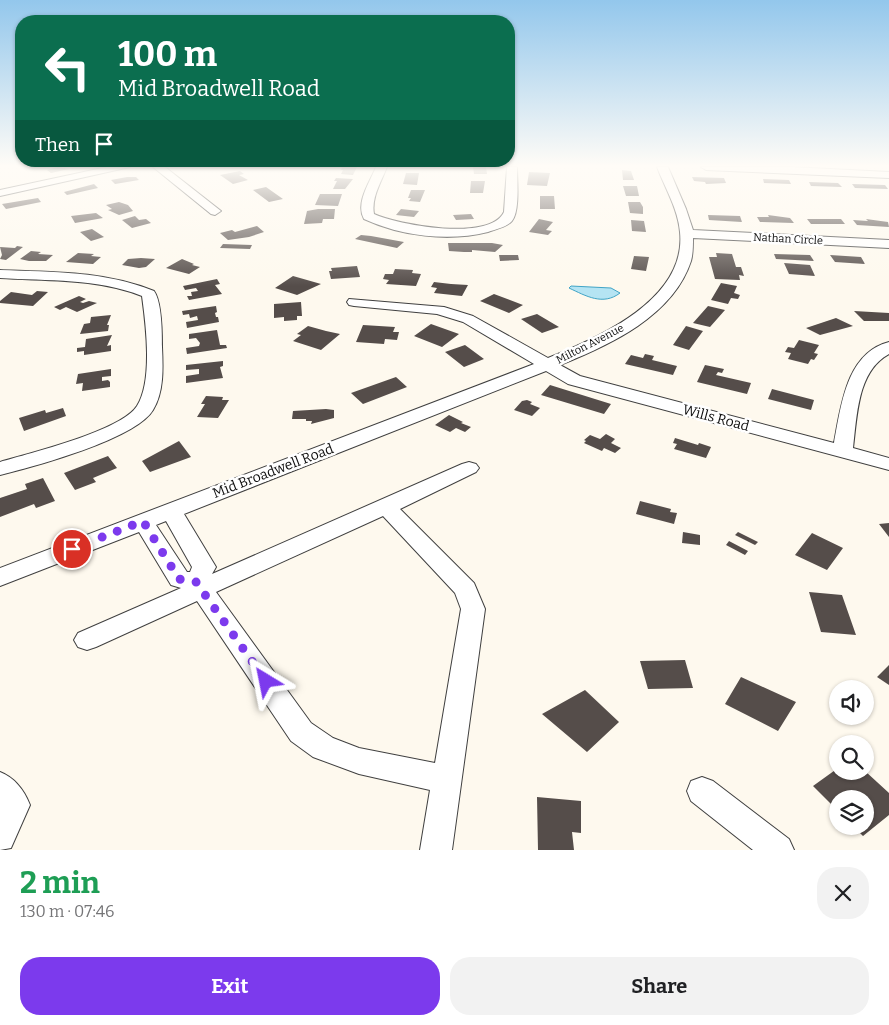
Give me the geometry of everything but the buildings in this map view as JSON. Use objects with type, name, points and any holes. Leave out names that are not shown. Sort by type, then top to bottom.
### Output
[{"type":"street","points":[[210,207],[216,211]]},
{"type":"street","points":[[367,207],[368,216],[397,227],[454,232],[490,228],[507,219],[510,207]]},
{"type":"street","name":"Milton Avenue","points":[[546,365],[610,336],[637,319],[658,302],[673,284],[683,267],[688,234],[677,207]]},
{"type":"street","name":"Nathan Circle","points":[[688,234],[889,244]]},
{"type":"street","points":[[0,274],[84,279],[137,288],[149,294],[153,343],[152,390],[144,411],[124,426],[0,469]]},
{"type":"street","name":"Wills Road","points":[[354,302],[439,310],[468,319],[497,334],[574,380],[889,464]]},
{"type":"street","points":[[843,451],[856,383],[864,367],[876,352],[889,347]]},
{"type":"street","name":"Mid Broadwell Road","points":[[0,577],[546,365]]},
{"type":"street","points":[[87,640],[198,585],[387,506],[469,468]]},
{"type":"street","points":[[387,506],[466,589],[474,609],[436,850]]},
{"type":"street","points":[[171,510],[204,568],[198,585]]},
{"type":"street","points":[[143,521],[179,579],[198,585],[301,732],[323,748],[359,761],[448,780]]},
{"type":"street","points":[[0,786],[15,805],[0,837]]},
{"type":"street","points":[[702,792],[778,850]]},
{"type":"water","points":[[571,286],[611,288],[620,293],[607,299],[594,298],[569,288]]},
{"type":"route","points":[[72,549],[143,521],[179,579],[196,582],[266,681]]}]
